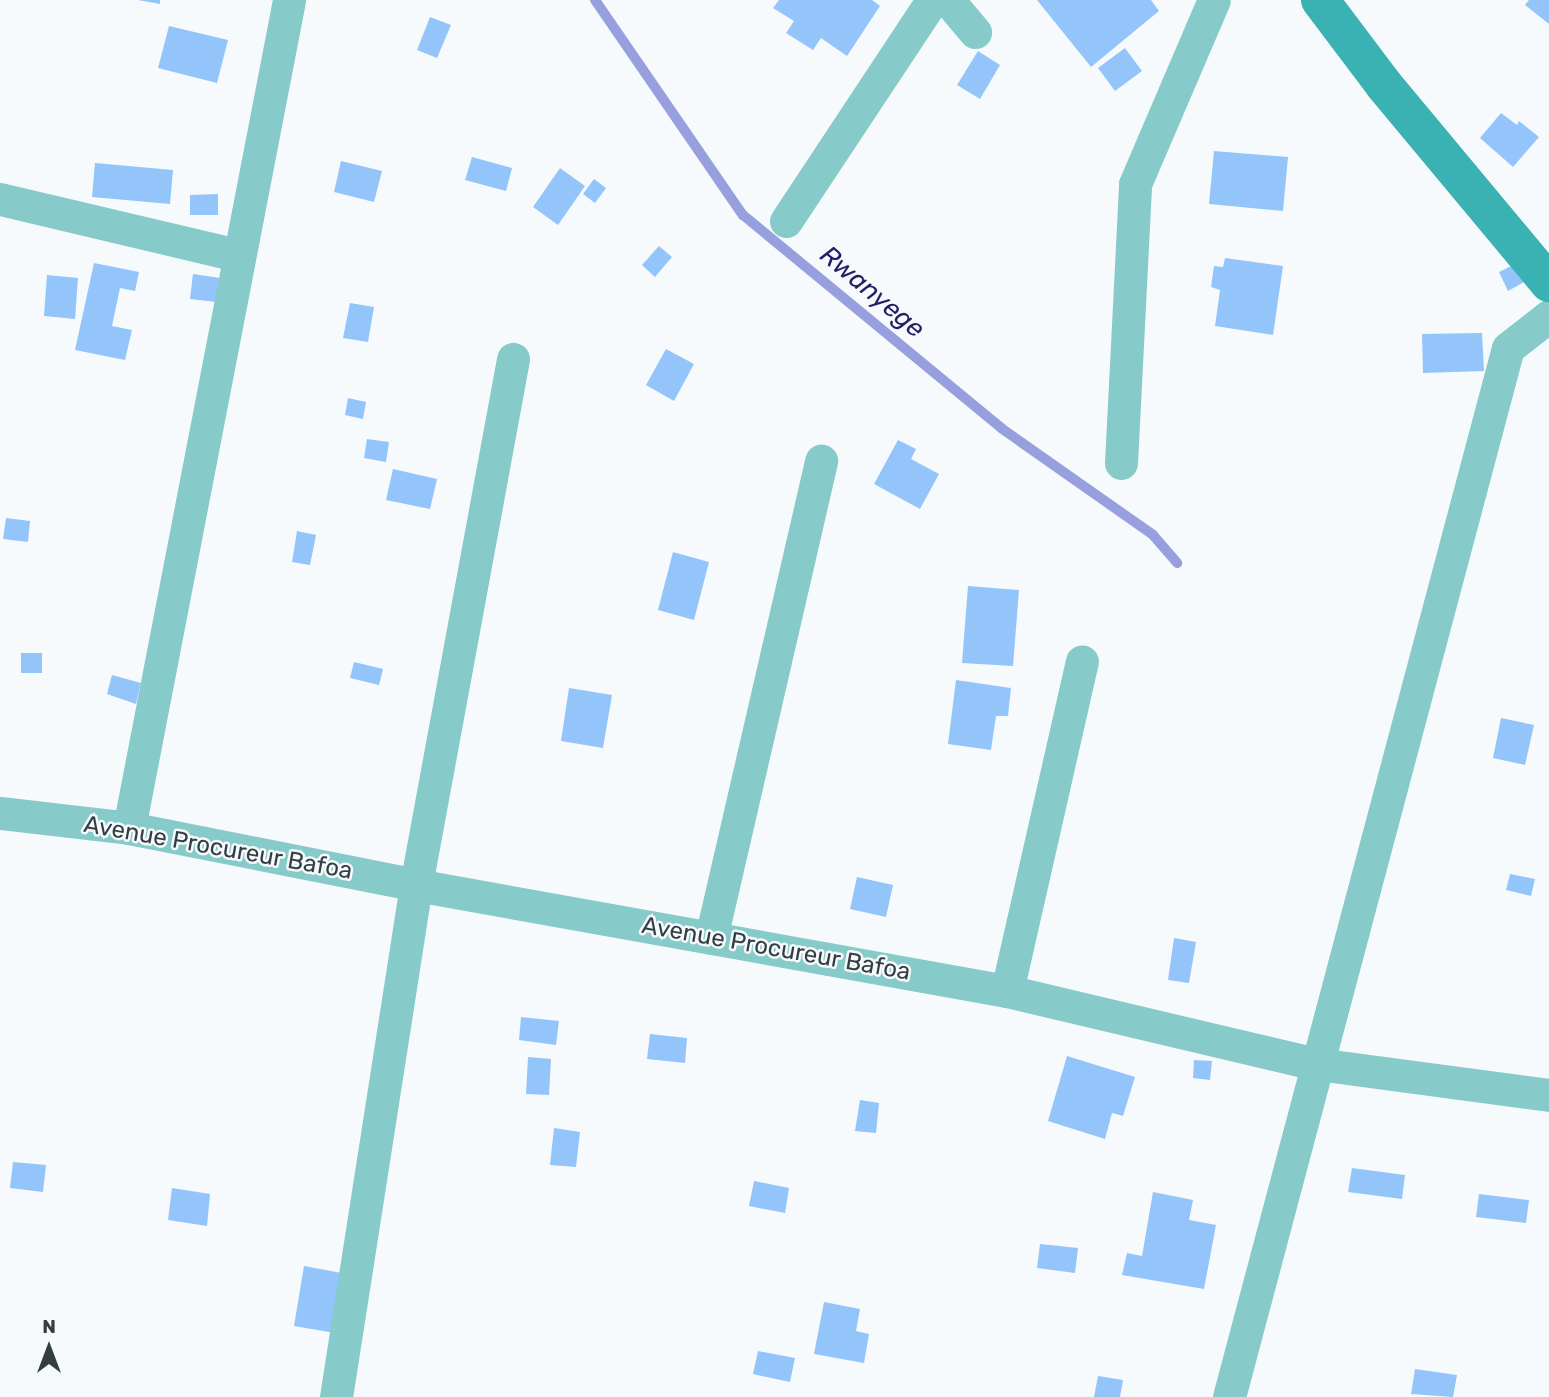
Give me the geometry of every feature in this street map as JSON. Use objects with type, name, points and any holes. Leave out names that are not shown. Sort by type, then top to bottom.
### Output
[{"type":"street","points":[[129,828],[237,254],[289,0]]},
{"type":"street","points":[[786,221],[932,0]]},
{"type":"street","points":[[948,0],[975,32]]},
{"type":"street","points":[[1121,463],[1135,184],[1214,0]]},
{"type":"street","points":[[1320,0],[1384,85],[1549,283]]},
{"type":"street","points":[[0,199],[237,254]]},
{"type":"street","points":[[1229,1397],[1508,348],[1549,316]]},
{"type":"street","points":[[336,1397],[416,885],[513,359]]},
{"type":"street","points":[[711,938],[821,460]]},
{"type":"street","points":[[1007,990],[1082,661]]},
{"type":"street","name":"Avenue Procureur Bafoa","points":[[0,813],[129,828],[416,885],[1007,990],[1317,1064],[1549,1095]]},
{"type":"building","points":[[138,0],[160,0],[160,4]]},
{"type":"building","points":[[779,0],[872,0],[880,6],[847,56],[821,38],[813,50],[786,33],[794,21],[773,8]]},
{"type":"building","points":[[1037,0],[1151,0],[1159,11],[1091,67]]},
{"type":"building","points":[[1529,0],[1549,0],[1549,24],[1525,5]]},
{"type":"building","points":[[430,17],[451,25],[437,58],[417,50]]},
{"type":"building","points":[[169,26],[228,40],[217,83],[158,68]]},
{"type":"building","points":[[1125,48],[1142,71],[1115,91],[1098,68]]},
{"type":"building","points":[[978,51],[1000,65],[980,99],[957,85]]},
{"type":"building","points":[[1501,113],[1517,125],[1519,121],[1539,137],[1513,167],[1480,138]]},
{"type":"building","points":[[1214,151],[1288,157],[1283,211],[1209,204]]},
{"type":"building","points":[[472,157],[512,168],[506,191],[465,180]]},
{"type":"building","points":[[341,161],[382,171],[374,202],[334,192]]},
{"type":"building","points":[[95,163],[173,170],[170,204],[92,197]]},
{"type":"building","points":[[560,168],[585,186],[558,225],[533,207]]},
{"type":"building","points":[[594,179],[606,188],[595,203],[583,194]]},
{"type":"building","points":[[218,194],[218,215],[190,215],[190,195]]},
{"type":"building","points":[[659,246],[672,257],[655,277],[642,265]]},
{"type":"building","points":[[1225,258],[1283,266],[1273,335],[1215,326],[1220,290],[1211,287],[1214,266],[1223,267]]},
{"type":"building","points":[[94,263],[139,272],[135,291],[120,288],[112,326],[132,330],[125,360],[75,350]]},
{"type":"building","points":[[1517,263],[1526,281],[1508,291],[1499,272]]},
{"type":"building","points":[[193,274],[220,278],[217,302],[190,299]]},
{"type":"building","points":[[47,275],[78,278],[75,319],[44,316]]},
{"type":"building","points":[[350,303],[374,307],[368,342],[343,338]]},
{"type":"building","points":[[1482,333],[1484,371],[1423,373],[1422,334]]},
{"type":"building","points":[[666,349],[694,364],[674,401],[646,385]]},
{"type":"building","points":[[348,398],[366,402],[363,419],[345,415]]},
{"type":"building","points":[[367,439],[389,442],[386,462],[364,458]]},
{"type":"building","points":[[898,440],[916,449],[911,459],[939,474],[920,509],[874,484]]},
{"type":"building","points":[[393,469],[437,479],[430,509],[386,500]]},
{"type":"building","points":[[6,518],[30,521],[28,542],[3,539]]},
{"type":"building","points":[[297,531],[316,535],[310,565],[292,562]]},
{"type":"building","points":[[673,552],[709,562],[694,620],[658,610]]},
{"type":"building","points":[[968,586],[1019,590],[1013,666],[962,663]]},
{"type":"building","points":[[21,653],[42,653],[42,673],[21,673]]},
{"type":"building","points":[[354,662],[383,669],[379,685],[350,678]]},
{"type":"building","points":[[112,675],[141,683],[136,704],[107,694]]},
{"type":"building","points":[[956,680],[1011,688],[1008,716],[996,716],[991,750],[948,744]]},
{"type":"building","points":[[569,688],[612,695],[603,748],[561,741]]},
{"type":"building","points":[[1501,718],[1534,725],[1525,765],[1493,758]]},
{"type":"building","points":[[1510,874],[1535,879],[1531,896],[1506,890]]},
{"type":"building","points":[[857,877],[893,885],[886,917],[850,909]]},
{"type":"building","points":[[1174,938],[1196,942],[1189,983],[1168,980]]},
{"type":"building","points":[[521,1017],[559,1021],[556,1045],[519,1040]]},
{"type":"building","points":[[650,1034],[687,1038],[685,1063],[647,1059]]},
{"type":"building","points":[[1067,1056],[1135,1077],[1123,1116],[1112,1113],[1105,1139],[1048,1121]]},
{"type":"building","points":[[528,1057],[551,1059],[549,1095],[526,1094]]},
{"type":"building","points":[[1194,1060],[1212,1061],[1210,1080],[1193,1078]]},
{"type":"building","points":[[860,1100],[879,1103],[876,1133],[855,1131]]},
{"type":"building","points":[[554,1128],[580,1132],[576,1167],[550,1165]]},
{"type":"building","points":[[13,1162],[46,1165],[43,1192],[10,1188]]},
{"type":"building","points":[[1352,1168],[1405,1175],[1402,1199],[1348,1192]]},
{"type":"building","points":[[754,1181],[789,1188],[785,1213],[749,1206]]},
{"type":"building","points":[[172,1188],[210,1194],[207,1226],[168,1220]]},
{"type":"building","points":[[1153,1192],[1193,1200],[1189,1220],[1216,1225],[1204,1289],[1122,1275],[1127,1253],[1142,1256]]},
{"type":"building","points":[[1479,1194],[1529,1200],[1526,1223],[1476,1217]]},
{"type":"building","points":[[1040,1244],[1078,1248],[1075,1273],[1037,1268]]},
{"type":"building","points":[[304,1266],[347,1274],[335,1333],[294,1326]]},
{"type":"building","points":[[824,1302],[860,1309],[856,1331],[869,1334],[864,1363],[814,1354]]},
{"type":"building","points":[[758,1351],[795,1358],[790,1382],[753,1374]]},
{"type":"building","points":[[1415,1369],[1457,1375],[1453,1397],[1411,1394]]},
{"type":"building","points":[[1098,1376],[1123,1380],[1120,1397],[1094,1397]]},
{"type":"waterway","name":"Rwanyege","points":[[595,0],[743,215],[1001,428],[1153,535],[1177,563]]}]
